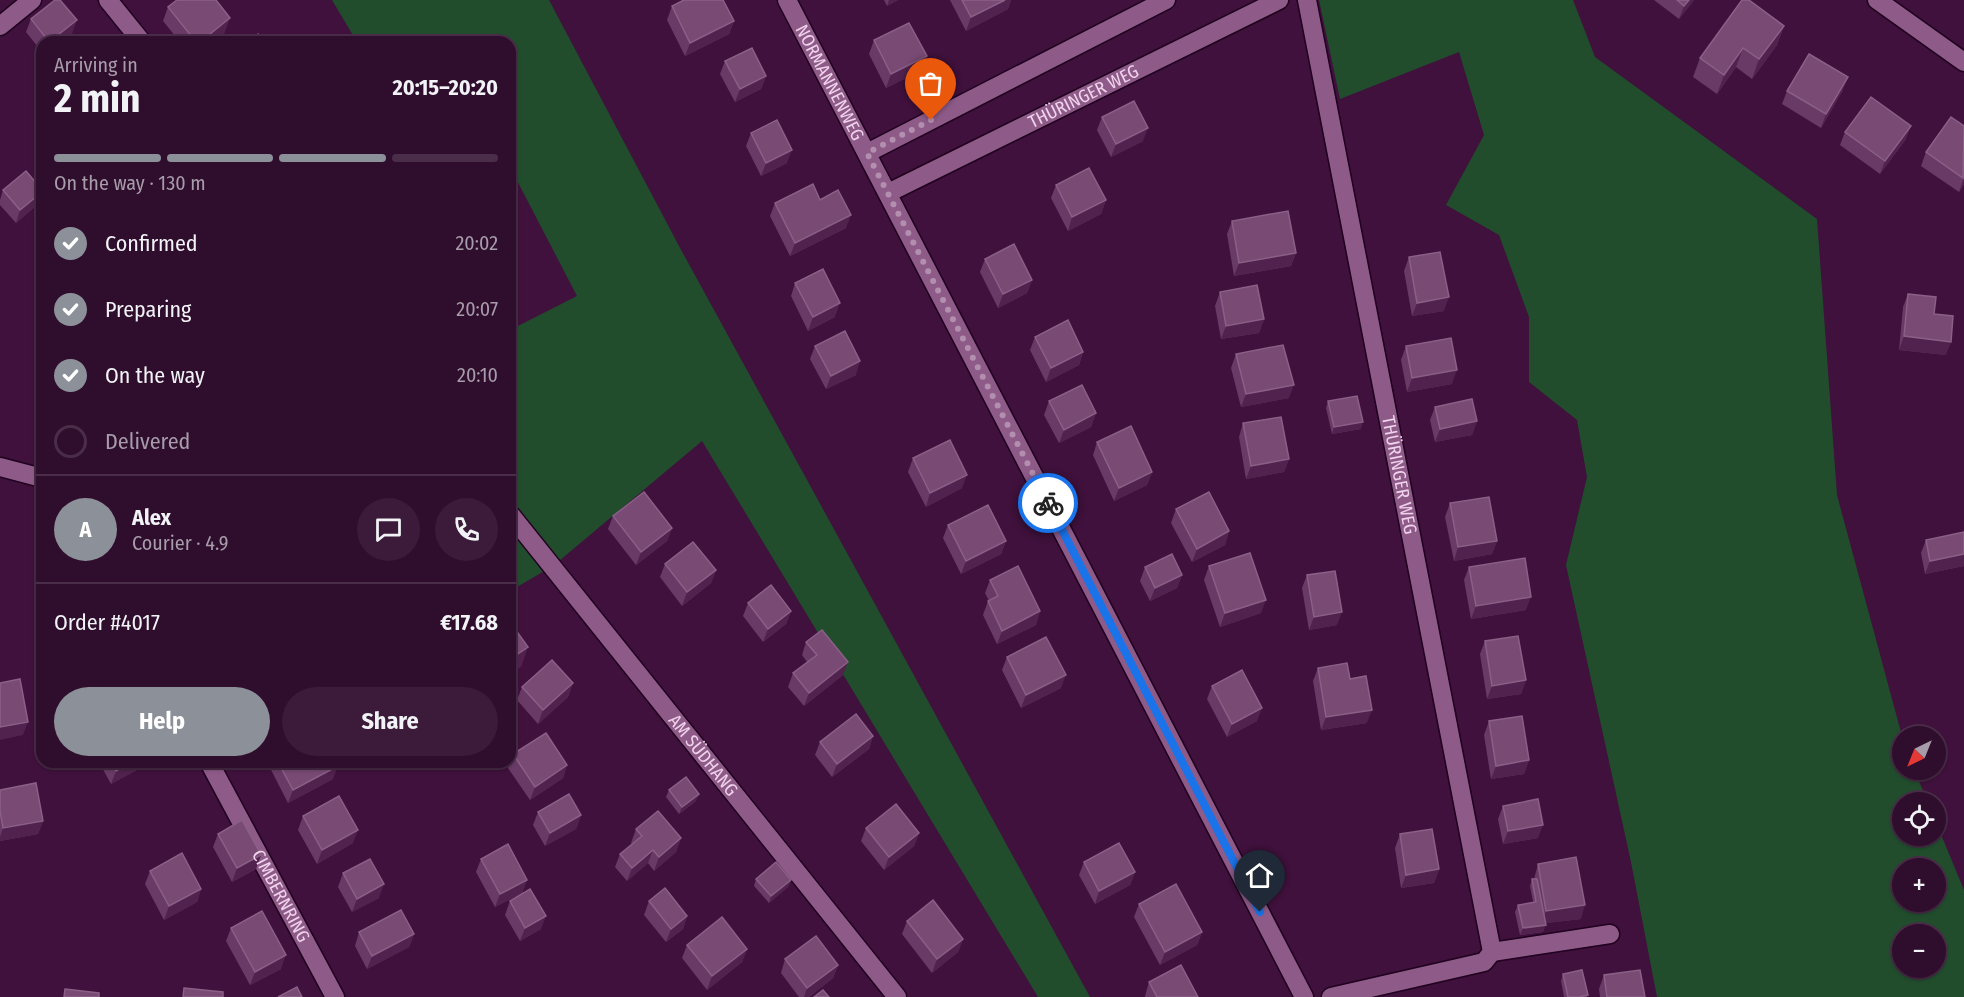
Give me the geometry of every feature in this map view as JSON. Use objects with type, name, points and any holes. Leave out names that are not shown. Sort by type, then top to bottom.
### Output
[{"type":"street","points":[[0,26],[32,0]]},
{"type":"street","points":[[108,0],[137,36]]},
{"type":"street","name":"NORMANNENWEG","points":[[787,0],[1304,997]]},
{"type":"street","points":[[867,153],[1166,0]]},
{"type":"street","name":"THÜRINGER WEG","points":[[888,193],[1279,0]]},
{"type":"street","name":"THÜRINGER WEG","points":[[1307,0],[1492,952]]},
{"type":"street","points":[[1877,0],[1964,62]]},
{"type":"street","points":[[0,467],[36,476]]},
{"type":"street","name":"AM SÜDHANG","points":[[516,521],[897,997]]},
{"type":"street","name":"CIMBERNRING","points":[[212,768],[335,997]]},
{"type":"street","points":[[1331,997],[1484,962],[1492,952],[1610,934]]},
{"type":"green space","points":[[332,0],[549,0],[679,246],[1090,997],[1038,997],[702,441],[553,566],[516,588],[516,327],[577,296],[516,179],[516,36],[353,36]]},
{"type":"green space","points":[[1319,0],[1573,0],[1595,57],[1817,219],[1837,495],[1899,726],[1892,726],[1892,780],[1918,780],[1924,792],[1892,792],[1892,846],[1946,846],[1964,890],[1964,997],[1657,997],[1631,862],[1566,565],[1587,477],[1577,420],[1529,382],[1529,317],[1499,235],[1446,205],[1484,135],[1459,52],[1340,99]]},
{"type":"building","points":[[55,0],[60,0],[77,20],[57,36],[44,36],[31,19]]},
{"type":"building","points":[[177,0],[216,0],[230,18],[208,36],[191,36],[168,7]]},
{"type":"building","points":[[684,0],[723,0],[734,21],[690,43],[672,6]]},
{"type":"building","points":[[962,0],[1005,0],[971,17]]},
{"type":"building","points":[[1677,0],[1689,0],[1684,6]]},
{"type":"building","points":[[1742,0],[1749,0],[1784,26],[1759,59],[1743,48],[1724,75],[1700,58]]},
{"type":"building","points":[[909,23],[927,56],[891,74],[874,40]]},
{"type":"building","points":[[752,48],[766,76],[740,89],[725,61]]},
{"type":"building","points":[[1809,54],[1848,77],[1826,114],[1787,91]]},
{"type":"building","points":[[1871,97],[1911,126],[1885,161],[1845,132]]},
{"type":"building","points":[[1134,101],[1148,128],[1116,144],[1102,117]]},
{"type":"building","points":[[1951,117],[1964,126],[1963,178],[1926,152]]},
{"type":"building","points":[[777,120],[792,150],[766,163],[751,133]]},
{"type":"building","points":[[1089,168],[1106,200],[1072,217],[1056,185]]},
{"type":"building","points":[[26,171],[36,183],[36,197],[20,210],[3,190]]},
{"type":"building","points":[[813,184],[820,200],[838,190],[851,215],[795,243],[775,203]]},
{"type":"building","points":[[1288,211],[1296,253],[1239,263],[1232,221]]},
{"type":"building","points":[[1014,244],[1032,280],[1003,294],[985,259]]},
{"type":"building","points":[[1440,252],[1449,297],[1417,303],[1409,257]]},
{"type":"building","points":[[823,269],[840,303],[813,317],[795,283]]},
{"type":"building","points":[[1257,285],[1264,319],[1226,326],[1220,292]]},
{"type":"building","points":[[1908,294],[1936,297],[1934,314],[1953,316],[1951,342],[1904,336]]},
{"type":"building","points":[[1068,320],[1083,352],[1051,368],[1035,337]]},
{"type":"building","points":[[845,331],[860,361],[831,376],[815,346]]},
{"type":"building","points":[[1451,338],[1457,370],[1412,378],[1406,346]]},
{"type":"building","points":[[1283,345],[1294,385],[1246,394],[1236,354]]},
{"type":"building","points":[[1082,385],[1096,413],[1064,430],[1049,401]]},
{"type":"building","points":[[1357,396],[1363,422],[1334,427],[1328,401]]},
{"type":"building","points":[[1472,399],[1477,421],[1440,429],[1435,407]]},
{"type":"building","points":[[1281,417],[1289,459],[1251,466],[1243,423]]},
{"type":"building","points":[[1131,426],[1152,472],[1119,488],[1097,442]]},
{"type":"building","points":[[950,440],[967,475],[930,493],[913,458]]},
{"type":"building","points":[[644,492],[672,528],[641,552],[613,516]]},
{"type":"building","points":[[1209,492],[1229,531],[1197,549],[1176,509]]},
{"type":"building","points":[[1489,497],[1497,541],[1458,547],[1450,503]]},
{"type":"building","points":[[988,505],[1006,541],[966,561],[948,525]]},
{"type":"building","points":[[1964,532],[1964,554],[1930,561],[1926,540]]},
{"type":"building","points":[[693,542],[716,570],[687,592],[665,564]]},
{"type":"building","points":[[1250,553],[1266,600],[1225,613],[1209,566]]},
{"type":"building","points":[[1172,554],[1182,575],[1155,588],[1145,567]]},
{"type":"building","points":[[1525,558],[1531,597],[1476,606],[1469,567]]},
{"type":"building","points":[[1018,566],[1040,611],[1002,631],[988,601],[998,596],[990,580]]},
{"type":"building","points":[[1335,571],[1342,612],[1314,617],[1307,575]]},
{"type":"building","points":[[771,585],[791,611],[768,629],[748,603]]},
{"type":"building","points":[[516,630],[528,647],[516,655]]},
{"type":"building","points":[[822,630],[848,662],[809,693],[793,673],[817,655],[806,642]]},
{"type":"building","points":[[1518,636],[1526,680],[1492,686],[1485,641]]},
{"type":"building","points":[[1046,637],[1066,675],[1026,695],[1007,657]]},
{"type":"building","points":[[552,660],[573,683],[543,710],[522,687]]},
{"type":"building","points":[[1347,663],[1350,679],[1366,676],[1372,710],[1326,717],[1318,668]]},
{"type":"building","points":[[1242,670],[1262,708],[1232,724],[1212,686]]},
{"type":"building","points":[[20,679],[28,722],[0,727],[0,683]]},
{"type":"building","points":[[856,714],[873,736],[837,764],[820,742]]},
{"type":"building","points":[[1522,716],[1529,760],[1496,766],[1489,721]]},
{"type":"building","points":[[546,733],[567,765],[535,787],[516,758],[516,752]]},
{"type":"building","points":[[281,768],[334,768],[293,790]]},
{"type":"building","points":[[686,777],[699,794],[682,807],[669,790]]},
{"type":"building","points":[[36,783],[43,821],[3,828],[0,790]]},
{"type":"building","points":[[569,794],[581,815],[550,833],[538,812]]},
{"type":"building","points":[[339,796],[358,830],[322,850],[303,816]]},
{"type":"building","points":[[1538,799],[1543,825],[1508,831],[1503,806]]},
{"type":"building","points":[[896,804],[919,833],[889,857],[866,828]]},
{"type":"building","points":[[658,811],[681,838],[659,857],[653,850],[632,868],[620,854],[642,836],[636,829]]},
{"type":"building","points":[[242,820],[261,855],[237,868],[218,834]]},
{"type":"building","points":[[1432,829],[1439,869],[1406,875],[1400,834]]},
{"type":"building","points":[[1119,843],[1135,872],[1099,891],[1084,862]]},
{"type":"building","points":[[508,844],[527,880],[500,894],[481,859]]},
{"type":"building","points":[[182,853],[201,889],[169,906],[150,871]]},
{"type":"building","points":[[1576,857],[1585,905],[1546,911],[1538,864]]},
{"type":"building","points":[[370,859],[384,884],[357,899],[343,873]]},
{"type":"building","points":[[776,862],[791,880],[771,896],[756,879]]},
{"type":"building","points":[[1532,879],[1537,879],[1546,925],[1523,928],[1518,905],[1536,902]]},
{"type":"building","points":[[1176,884],[1202,932],[1165,952],[1139,904]]},
{"type":"building","points":[[665,888],[687,916],[671,929],[649,901]]},
{"type":"building","points":[[530,889],[546,916],[525,928],[510,901]]},
{"type":"building","points":[[933,900],[963,939],[937,959],[907,921]]},
{"type":"building","points":[[401,910],[414,934],[372,956],[359,932]]},
{"type":"building","points":[[262,911],[286,955],[255,972],[231,928]]},
{"type":"building","points":[[722,917],[747,949],[712,976],[687,945]]},
{"type":"building","points":[[816,936],[838,965],[807,988],[785,959]]},
{"type":"building","points":[[1181,965],[1198,997],[1157,997],[1149,982]]},
{"type":"building","points":[[1582,970],[1588,995],[1568,997],[1563,974]]},
{"type":"building","points":[[1640,970],[1645,997],[1607,997],[1604,975]]},
{"type":"building","points":[[297,987],[302,997],[278,997]]},
{"type":"building","points":[[184,988],[223,992],[223,997],[183,997]]},
{"type":"building","points":[[65,989],[99,993],[99,997],[64,997]]},
{"type":"building","points":[[823,990],[829,997],[814,997]]},
{"type":"way so far","points":[[931,120],[867,153],[1048,503]]},
{"type":"route","points":[[1048,503],[1260,912]]}]
